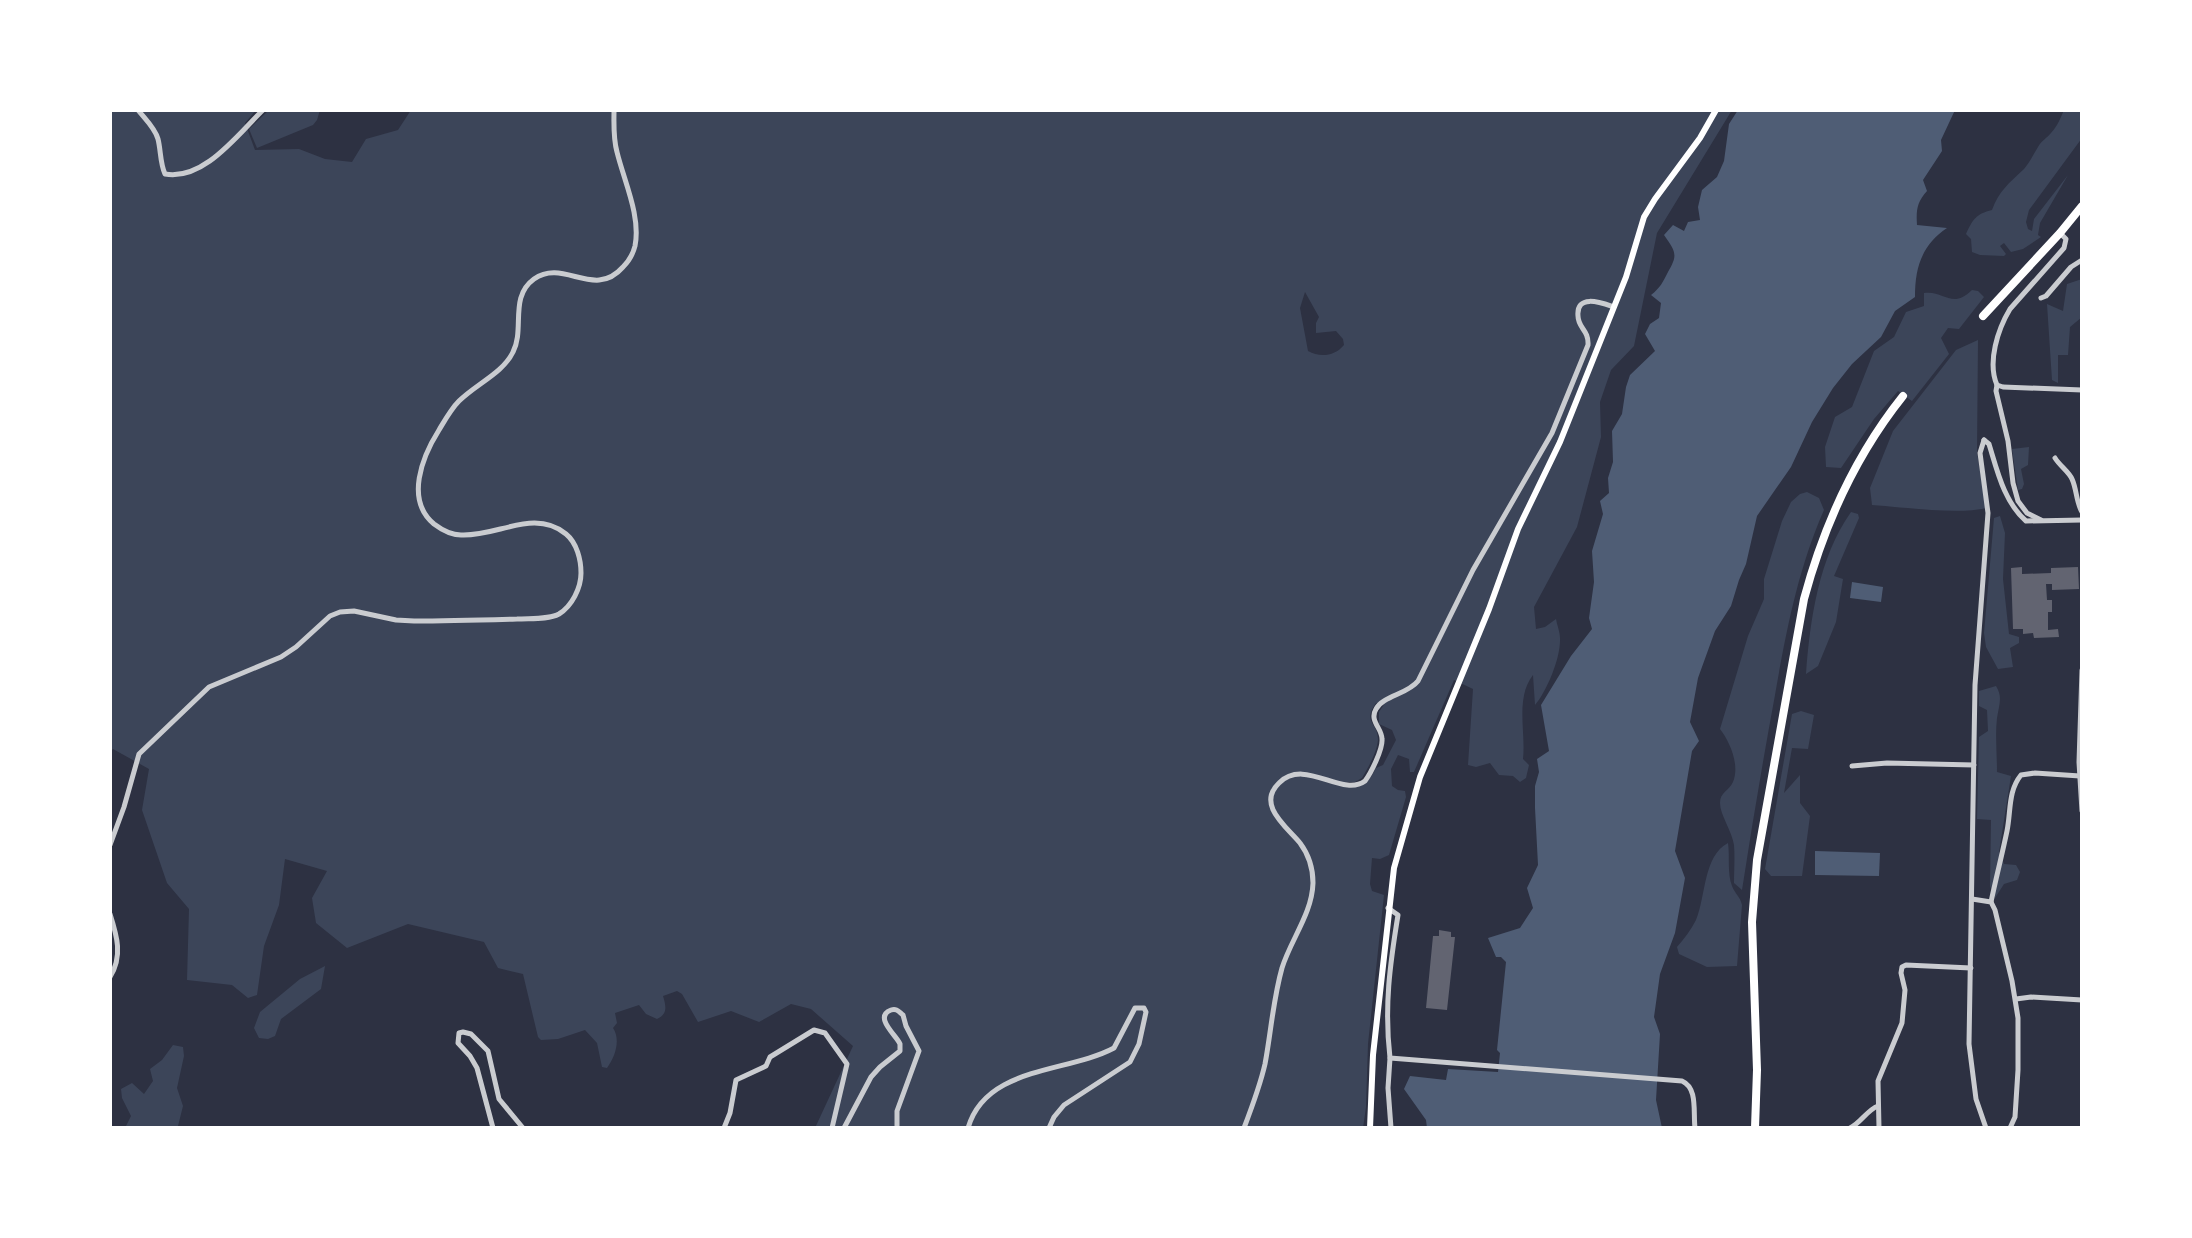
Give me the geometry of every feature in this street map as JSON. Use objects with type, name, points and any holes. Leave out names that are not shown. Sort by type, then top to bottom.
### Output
[{"type":"highway","points":[[1983,316],[2082,206]]},
{"type":"highway","points":[[1755,1128],[1757,1070],[1752,922],[1757,860],[1804,599],[1814,563],[1842,494],[1873,437],[1903,396]]},
{"type":"main road","points":[[1370,1128],[1373,1055],[1388,908],[1397,855],[1420,777],[1489,609],[1518,529],[1560,442],[1626,277],[1644,217],[1716,110]]},
{"type":"street","points":[[138,110],[155,131],[165,174],[173,175],[190,172],[210,162],[263,110]]},
{"type":"street","points":[[110,845],[139,754],[209,687],[281,657],[330,616],[347,610],[414,621],[529,618],[559,613],[575,596],[580,584],[579,558],[567,535],[534,522],[470,535],[450,533],[437,527],[422,510],[418,497],[423,463],[450,412],[460,400],[507,362],[513,353],[518,341],[519,307],[531,281],[542,274],[555,272],[586,280],[606,280],[630,259],[636,235],[632,200],[615,142],[614,110]]},
{"type":"street","points":[[2041,520],[2027,513],[2018,501],[1993,370],[1997,339],[2004,319],[2064,248],[2066,239],[2060,233]]},
{"type":"street","points":[[2041,298],[2082,260]]},
{"type":"street","points":[[1244,1128],[1261,1079],[1286,955],[1311,900],[1313,882],[1311,867],[1301,845],[1276,818],[1271,797],[1274,789],[1280,781],[1298,774],[1347,785],[1360,785],[1365,781],[1382,742],[1373,719],[1375,709],[1384,701],[1409,690],[1418,681],[1473,570],[1552,433],[1588,345],[1589,337],[1579,320],[1582,304],[1590,301],[1614,307]]},
{"type":"street","points":[[1997,385],[2082,390]]},
{"type":"street","points":[[1986,1128],[1976,1099],[1971,1070],[1976,673],[1988,513],[1980,453],[1984,440],[1988,441],[2003,488],[2026,521],[2082,520]]},
{"type":"street","points":[[2055,458],[2072,477],[2082,512]]},
{"type":"street","points":[[2082,670],[2082,811]]},
{"type":"street","points":[[1852,766],[1887,763],[1974,765]]},
{"type":"street","points":[[2010,1128],[2015,1117],[2018,1070],[2016,999],[1991,902],[2008,827],[2011,795],[2021,775],[2080,776]]},
{"type":"street","points":[[1972,899],[1991,902]]},
{"type":"street","points":[[1388,908],[1398,915],[1389,970],[1388,1088],[1391,1128]]},
{"type":"street","points":[[110,914],[119,951],[110,977]]},
{"type":"street","points":[[1879,1128],[1878,1081],[1902,1023],[1905,990],[1902,967],[1971,968]]},
{"type":"street","points":[[2016,999],[2082,1000]]},
{"type":"street","points":[[968,1128],[975,1110],[991,1092],[1016,1079],[1114,1048],[1135,1008],[1144,1008],[1146,1012],[1139,1044],[1130,1062],[1064,1105],[1049,1128]]},
{"type":"street","points":[[844,1128],[871,1077],[900,1051],[898,1041],[886,1026],[884,1017],[892,1010],[903,1015],[919,1051],[897,1111],[897,1128]]},
{"type":"street","points":[[724,1128],[736,1080],[766,1066],[770,1057],[810,1031],[818,1030],[825,1033],[847,1064],[832,1128]]},
{"type":"street","points":[[493,1128],[477,1068],[458,1043],[459,1033],[471,1034],[488,1051],[499,1099],[523,1128]]},
{"type":"street","points":[[1390,1058],[1682,1081],[1691,1086],[1695,1128]]},
{"type":"street","points":[[1850,1128],[1878,1106]]},
{"type":"shaded area","points":[[110,110],[256,110],[245,123],[255,150],[299,149],[325,159],[352,162],[366,139],[398,130],[411,110],[1732,110],[1657,233],[1634,346],[1611,370],[1600,402],[1601,437],[1577,527],[1534,607],[1536,629],[1556,619],[1560,646],[1552,673],[1535,705],[1533,675],[1524,694],[1523,759],[1529,765],[1526,778],[1520,782],[1513,776],[1499,775],[1490,763],[1476,767],[1468,765],[1473,689],[1454,680],[1414,772],[1410,772],[1409,759],[1398,755],[1391,769],[1392,786],[1405,791],[1406,797],[1389,855],[1372,858],[1372,891],[1384,895],[1368,1044],[1363,1128],[815,1128],[853,1046],[811,1009],[791,1004],[759,1022],[731,1011],[698,1022],[682,994],[677,991],[663,996],[665,1012],[657,1019],[646,1014],[639,1005],[615,1013],[617,1023],[613,1028],[617,1038],[616,1048],[607,1068],[602,1067],[597,1043],[585,1030],[558,1039],[541,1040],[538,1037],[523,974],[498,968],[484,942],[408,924],[347,948],[316,923],[312,898],[327,871],[285,859],[279,905],[264,946],[257,995],[248,998],[232,985],[187,980],[189,909],[167,883],[142,810],[149,769],[113,749],[110,752]],"holes":[[[1305,292],[1319,317],[1316,333],[1336,331],[1343,339],[1344,345],[1332,354],[1308,351],[1300,308]],[[1376,703],[1385,703],[1379,712],[1379,724],[1392,730],[1396,740],[1383,765],[1376,768],[1368,781],[1360,786],[1345,787],[1345,782],[1362,778],[1374,755],[1378,740],[1370,715]]]},
{"type":"shaded area","points":[[269,110],[320,110],[313,125],[257,148],[249,129]]},
{"type":"shaded area","points":[[1738,110],[1955,110],[1941,140],[1942,151],[1923,180],[1927,191],[1919,203],[1917,215],[1917,225],[1947,228],[1926,249],[1916,276],[1915,297],[1895,311],[1881,337],[1852,364],[1833,388],[1812,422],[1791,467],[1757,516],[1746,564],[1731,606],[1715,631],[1698,678],[1690,722],[1699,741],[1692,751],[1675,851],[1685,878],[1675,933],[1660,974],[1654,1017],[1660,1034],[1656,1100],[1662,1128],[1427,1128],[1426,1120],[1404,1089],[1410,1076],[1446,1080],[1448,1069],[1498,1072],[1500,1053],[1497,1050],[1506,962],[1496,957],[1488,938],[1520,928],[1533,908],[1527,888],[1538,865],[1535,808],[1535,786],[1539,772],[1537,759],[1549,751],[1541,705],[1592,629],[1589,618],[1594,582],[1592,551],[1603,514],[1600,501],[1609,493],[1608,478],[1613,462],[1612,431],[1622,414],[1630,375],[1655,351],[1645,334],[1650,324],[1659,318],[1661,303],[1651,295],[1663,282],[1674,257],[1664,235],[1673,225],[1684,231],[1688,222],[1700,220],[1698,207],[1702,190],[1717,177],[1724,161],[1729,124]]},
{"type":"shaded area","points":[[2064,110],[2082,110],[2082,138],[2029,210],[2026,222],[2032,231],[2034,219],[2068,175],[2040,223],[2038,235],[2041,237],[2023,249],[2011,252],[2004,243],[2000,246],[2006,254],[2004,256],[1972,252],[1971,239],[1966,234],[1973,221],[1982,213],[1992,210],[2001,192],[2024,169],[2039,145],[2055,128]]},
{"type":"shaded area","points":[[2082,279],[2082,317],[2070,327],[2068,355],[2058,355],[2058,383],[2052,380],[2047,304],[2063,311],[2067,284]]},
{"type":"shaded area","points":[[1972,290],[1984,297],[1959,329],[1948,328],[1941,338],[1949,354],[1912,401],[1898,391],[1874,419],[1841,468],[1826,467],[1825,447],[1835,417],[1852,407],[1874,351],[1894,337],[1906,312],[1924,306],[1924,293],[1953,299],[1965,296]]},
{"type":"shaded area","points":[[1978,340],[1977,452],[1986,508],[1946,511],[1872,505],[1870,488],[1893,431],[1956,350]]},
{"type":"shaded area","points":[[2029,447],[2028,465],[2021,469],[2024,484],[2018,490],[2012,449]]},
{"type":"shaded area","points":[[1807,492],[1819,498],[1824,510],[1807,555],[1788,624],[1742,890],[1734,883],[1734,845],[1720,803],[1721,796],[1733,782],[1735,761],[1720,729],[1748,636],[1764,599],[1764,579],[1782,521],[1791,502]]},
{"type":"shaded area","points":[[1851,512],[1858,514],[1859,518],[1834,576],[1843,579],[1836,622],[1818,666],[1806,674],[1818,589],[1831,549]]},
{"type":"shaded area","points":[[2000,516],[2005,533],[2003,579],[2009,634],[2019,637],[2019,643],[2010,648],[2013,667],[1998,669],[1986,647],[1984,633],[1994,518]]},
{"type":"shaded area","points":[[1852,582],[1883,587],[1881,602],[1850,598]]},
{"type":"shaded area","points":[[1996,686],[2000,698],[1996,731],[1997,772],[2011,776],[1999,852],[2004,864],[2016,865],[2020,872],[2017,880],[2004,884],[1995,898],[1990,886],[1991,820],[1977,819],[1979,737],[1988,731],[1987,710],[1979,706],[1979,691]]},
{"type":"shaded area","points":[[1801,711],[1814,715],[1808,749],[1792,748],[1784,793],[1800,775],[1800,803],[1810,816],[1802,876],[1771,876],[1765,869],[1792,714]]},
{"type":"shaded area","points":[[1728,843],[1730,881],[1742,905],[1737,966],[1707,967],[1679,954],[1677,947],[1696,920],[1714,857]]},
{"type":"shaded area","points":[[1815,851],[1880,853],[1879,876],[1815,875]]},
{"type":"shaded area","points":[[325,966],[321,989],[281,1019],[275,1036],[259,1038],[254,1028],[260,1012],[300,979]]},
{"type":"shaded area","points":[[173,1045],[183,1047],[184,1056],[177,1088],[183,1106],[178,1126],[125,1128],[131,1116],[121,1089],[132,1083],[144,1094],[153,1081],[150,1069],[162,1060]]},
{"type":"building","points":[[2022,567],[2022,574],[2051,573],[2051,568],[2078,567],[2079,589],[2052,590],[2052,584],[2046,584],[2047,600],[2052,600],[2048,630],[2058,629],[2059,637],[2034,638],[2033,633],[2023,634],[2023,629],[2013,629],[2011,568]]},
{"type":"building","points":[[1439,930],[1451,932],[1451,937],[1455,937],[1447,1010],[1426,1008],[1433,936],[1439,936]]}]
